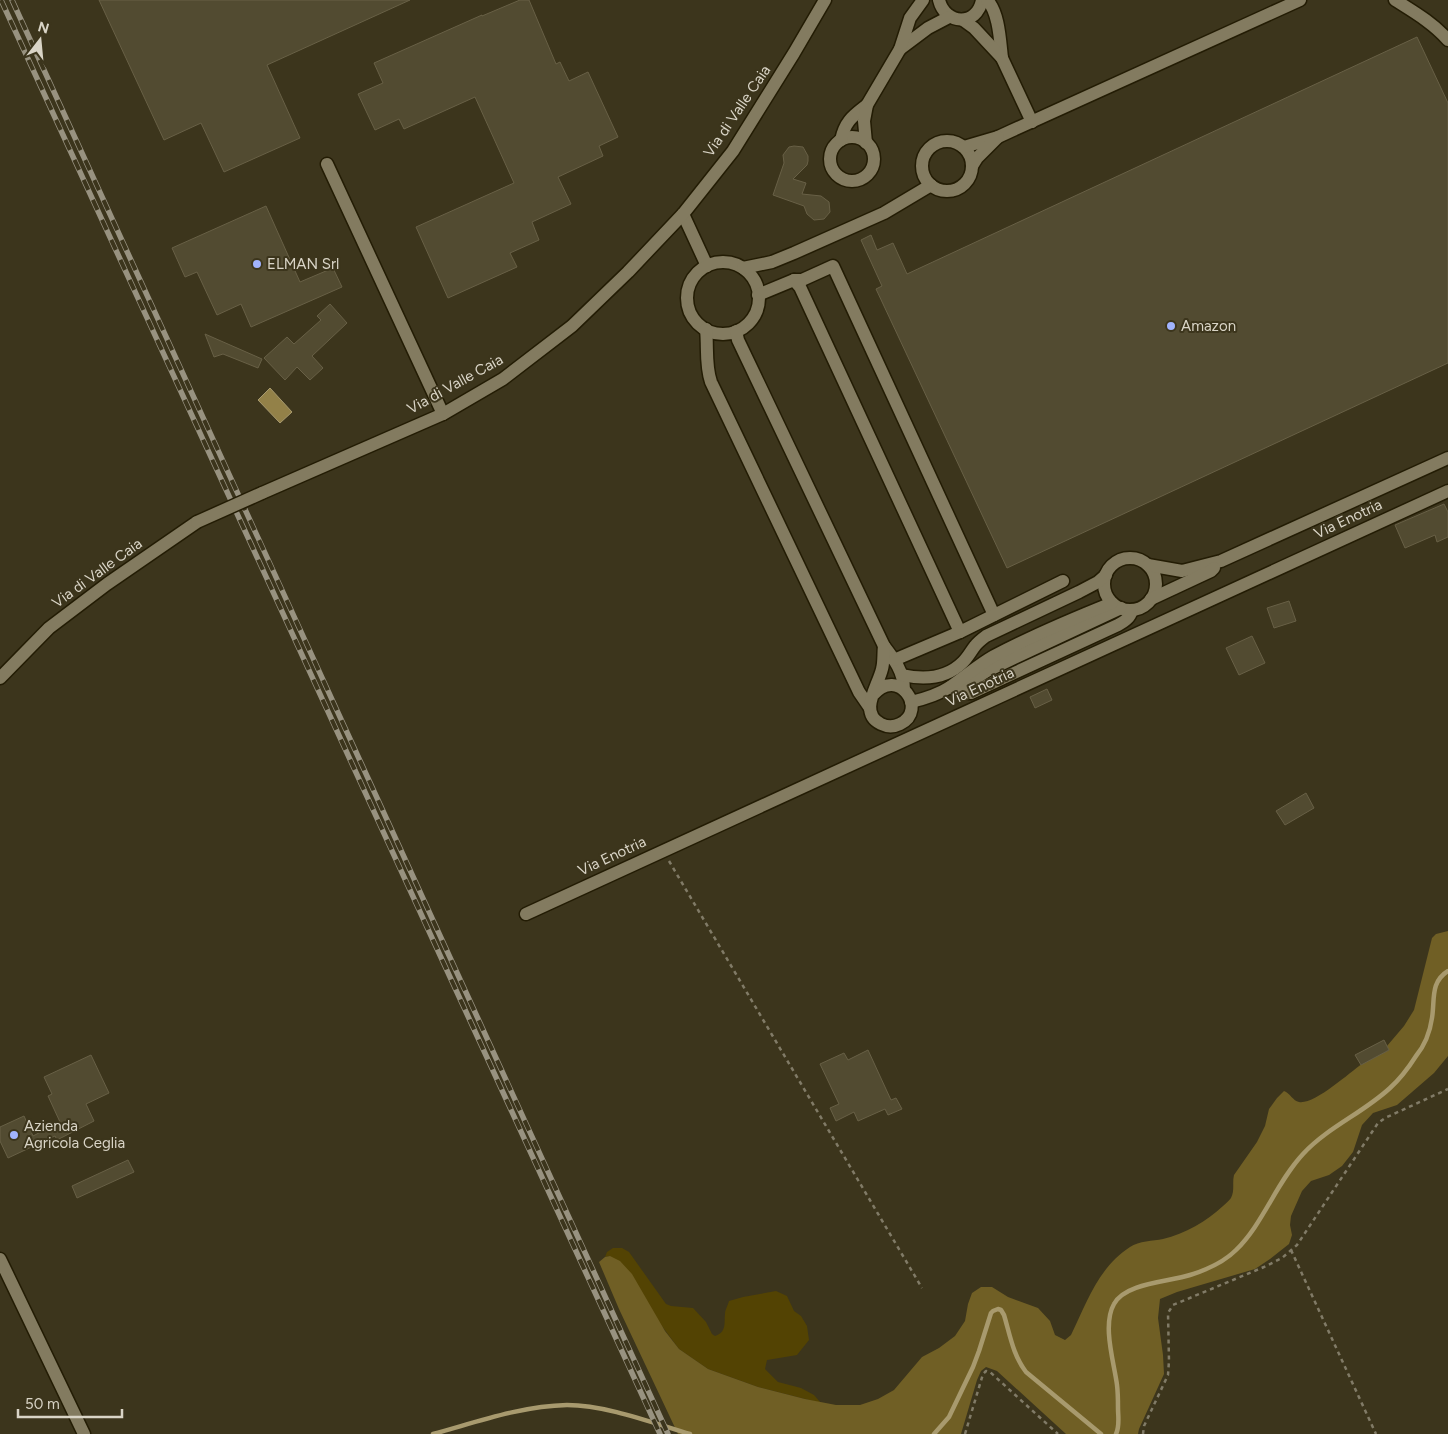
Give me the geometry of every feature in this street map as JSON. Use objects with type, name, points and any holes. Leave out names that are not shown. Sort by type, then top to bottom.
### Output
[{"type":"street","name":"Via di Valle Caia","points":[[0,678],[50,628],[107,584],[197,522],[443,414],[503,379],[572,326],[628,272],[683,214],[733,151],[825,0]]},
{"type":"street","points":[[841,140],[843,129],[850,118],[867,104],[900,49],[910,18],[923,0]]},
{"type":"street","points":[[939,0],[940,7],[949,17],[963,20],[969,18],[980,9],[982,0]]},
{"type":"street","points":[[987,0],[992,4],[999,30],[1002,58]]},
{"type":"street","points":[[964,147],[998,137],[1300,0]]},
{"type":"street","points":[[1395,0],[1441,32],[1448,40]]},
{"type":"street","points":[[900,49],[928,28],[949,17]]},
{"type":"street","points":[[963,20],[974,28],[1002,58],[1032,122]]},
{"type":"street","points":[[866,143],[864,121],[867,104]]},
{"type":"street","points":[[854,137],[866,143],[871,148],[874,161],[868,174],[863,178],[850,181],[837,176],[830,164],[830,157],[835,145],[841,140],[854,137]]},
{"type":"street","points":[[972,166],[977,158],[998,137]]},
{"type":"street","points":[[944,141],[951,141],[964,147],[968,152],[972,166],[972,173],[964,185],[958,189],[944,191],[931,185],[926,179],[922,166],[923,159],[931,147],[944,141]]},
{"type":"street","points":[[327,164],[443,414]]},
{"type":"street","points":[[742,268],[772,262],[794,253],[884,213],[931,185]]},
{"type":"street","points":[[683,214],[707,266]]},
{"type":"street","points":[[718,262],[726,262],[742,268],[754,281],[758,295],[757,306],[750,321],[736,331],[719,333],[706,329],[696,322],[688,307],[687,298],[688,290],[695,274],[707,266],[718,262]]},
{"type":"street","points":[[758,295],[794,280],[802,280],[833,266],[994,615]]},
{"type":"street","points":[[794,280],[800,287],[960,632]]},
{"type":"street","points":[[706,329],[708,345],[707,371],[711,382],[858,692],[870,708]]},
{"type":"street","points":[[736,331],[738,340],[884,646],[902,675],[904,690]]},
{"type":"street","points":[[950,687],[964,693],[971,692],[1126,620],[1130,615],[1107,597],[1104,582],[1109,569],[1120,560],[1135,558],[1148,565],[1182,571],[1221,561],[1448,458]]},
{"type":"street","name":"Via Enotria","points":[[526,914],[1448,491]]},
{"type":"street","points":[[911,702],[922,700],[950,687],[992,657],[1067,622],[1122,607],[1140,608],[1151,599],[1211,571],[1221,561]]},
{"type":"street","points":[[1148,565],[1156,578],[1156,586],[1151,599]]},
{"type":"street","points":[[902,675],[927,679],[954,669],[963,663],[975,646],[986,636],[1079,592],[1098,582],[1106,575]]},
{"type":"street","points":[[894,660],[960,632],[1063,581]]},
{"type":"street","points":[[872,695],[877,689],[891,684],[904,690],[909,695],[911,709],[904,722],[890,727],[883,725],[876,721],[870,708],[870,701],[872,695],[878,683],[882,666],[884,646]]},
{"type":"street","points":[[0,1259],[84,1434]]},
{"type":"path","points":[[663,850],[922,1288]]},
{"type":"path","points":[[1143,1434],[1144,1426],[1168,1375],[1168,1312],[1173,1305],[1264,1268],[1282,1258],[1297,1245],[1378,1123],[1448,1088]]},
{"type":"path","points":[[1291,1250],[1376,1434]]},
{"type":"path","points":[[966,1434],[983,1374],[986,1371],[990,1372],[1058,1434]]},
{"type":"shaded area","points":[[270,388],[292,412],[280,423],[258,400]]},
{"type":"shaded area","points":[[1448,931],[1448,1056],[1434,1073],[1397,1105],[1373,1113],[1362,1125],[1353,1152],[1342,1166],[1329,1175],[1311,1181],[1302,1191],[1291,1216],[1292,1235],[1289,1244],[1255,1269],[1177,1292],[1160,1299],[1158,1318],[1164,1374],[1138,1434],[1066,1434],[997,1371],[986,1367],[981,1371],[977,1380],[961,1434],[678,1434],[599,1262],[605,1257],[610,1256],[620,1261],[632,1274],[665,1331],[679,1349],[708,1369],[758,1387],[836,1405],[860,1405],[878,1399],[894,1390],[922,1357],[939,1348],[955,1336],[965,1321],[972,1293],[981,1287],[992,1287],[1008,1297],[1038,1308],[1050,1321],[1055,1335],[1065,1340],[1071,1335],[1094,1286],[1119,1255],[1130,1247],[1171,1237],[1195,1226],[1217,1212],[1231,1198],[1234,1175],[1257,1142],[1265,1126],[1269,1109],[1284,1091],[1299,1102],[1313,1099],[1362,1064],[1389,1050],[1387,1046],[1404,1026],[1414,1010],[1432,938],[1436,934]]},
{"type":"shaded area","points":[[613,1248],[622,1248],[629,1252],[666,1304],[693,1308],[706,1322],[715,1336],[723,1330],[725,1312],[729,1301],[776,1291],[787,1296],[794,1311],[801,1316],[807,1326],[809,1340],[797,1355],[767,1360],[765,1369],[778,1382],[801,1388],[814,1395],[821,1403],[758,1387],[708,1369],[679,1349],[610,1256],[605,1257],[607,1252]]},
{"type":"building","points":[[99,0],[410,0],[267,65],[300,138],[224,172],[201,123],[164,140]]},
{"type":"building","points":[[520,0],[529,0],[556,64],[560,62],[569,81],[588,72],[618,137],[599,146],[603,156],[558,177],[571,204],[532,222],[539,240],[510,253],[517,267],[448,298],[416,227],[514,183],[475,97],[404,129],[399,119],[375,130],[358,94],[383,83],[374,63]]},
{"type":"building","name":"Amazon","points":[[1417,37],[1448,103],[1448,363],[1007,568],[876,289],[882,286],[861,240],[871,235],[877,250],[893,243],[907,274]]},
{"type":"building","points":[[789,147],[803,147],[808,156],[808,161],[807,165],[793,179],[806,183],[802,194],[821,196],[829,202],[830,212],[824,219],[814,220],[807,214],[804,206],[773,195],[784,163],[783,155]]},
{"type":"building","name":"ELMAN Srl","points":[[266,206],[300,282],[333,268],[342,287],[251,327],[241,304],[217,315],[197,272],[185,277],[172,248]]},
{"type":"building","points":[[330,304],[347,323],[312,356],[323,368],[310,380],[297,367],[285,380],[264,358],[287,337],[294,344],[321,320],[317,316]]},
{"type":"building","points":[[205,334],[262,359],[258,368],[223,354],[214,357]]},
{"type":"building","points":[[1444,504],[1448,512],[1448,537],[1437,542],[1435,535],[1405,548],[1395,525]]},
{"type":"building","points":[[1289,601],[1296,621],[1274,628],[1267,608]]},
{"type":"building","points":[[1252,636],[1265,663],[1239,675],[1226,648]]},
{"type":"building","points":[[1047,689],[1052,700],[1035,708],[1030,697]]},
{"type":"building","points":[[1306,793],[1314,808],[1285,825],[1276,811]]},
{"type":"building","points":[[1384,1040],[1389,1050],[1361,1065],[1355,1055]]},
{"type":"building","points":[[868,1050],[891,1100],[896,1098],[902,1109],[888,1115],[885,1109],[858,1121],[854,1112],[836,1121],[830,1108],[839,1104],[820,1064],[844,1053],[848,1060]]},
{"type":"building","points":[[91,1055],[109,1093],[86,1104],[94,1121],[57,1140],[55,1136],[8,1158],[0,1141],[0,1127],[24,1116],[33,1136],[60,1122],[48,1096],[52,1094],[44,1077]]},
{"type":"building","points":[[128,1160],[134,1172],[77,1198],[72,1186]]},
{"type":"waterway","points":[[1116,1434],[1118,1424],[1118,1391],[1109,1333],[1109,1322],[1114,1304],[1120,1297],[1137,1287],[1202,1271],[1231,1255],[1246,1240],[1293,1165],[1303,1154],[1323,1136],[1380,1097],[1401,1077],[1427,1038],[1433,1011],[1434,992],[1438,980],[1448,971]]},
{"type":"waterway","points":[[934,1434],[949,1417],[973,1367],[991,1313],[998,1309],[1004,1315],[1015,1352],[1026,1372],[1101,1434]]},
{"type":"waterway","points":[[433,1434],[516,1411],[567,1405],[613,1411],[690,1434]]},
{"type":"railway","points":[[1,0],[660,1434]]},
{"type":"railway","points":[[12,0],[668,1434]]},
{"type":"place","name":"ELMAN Srl","points":[[257,264]]},
{"type":"place","name":"Amazon","points":[[1171,326]]},
{"type":"place","name":"Azienda Agricola Ceglia","points":[[14,1135]]}]
